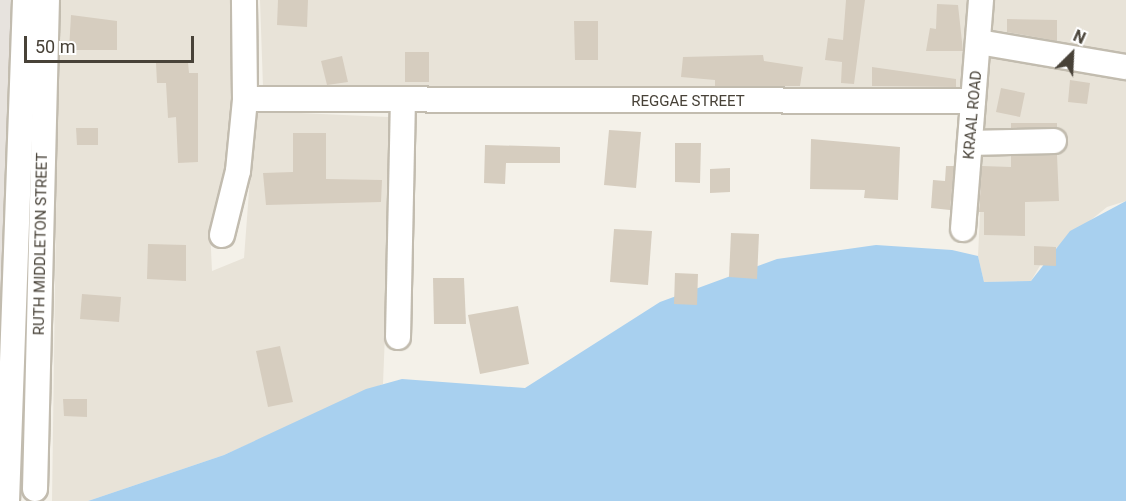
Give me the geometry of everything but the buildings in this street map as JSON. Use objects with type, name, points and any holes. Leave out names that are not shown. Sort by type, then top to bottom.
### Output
[{"type":"street","points":[[7,501],[25,0]]},
{"type":"street","name":"RUTH MIDDLETON STREET","points":[[35,489],[47,0]]},
{"type":"street","points":[[222,235],[237,171],[244,99],[244,0]]},
{"type":"street","name":"KRAAL ROAD","points":[[963,229],[981,0]]},
{"type":"street","points":[[979,42],[1126,67]]},
{"type":"street","name":"REGGAE STREET","points":[[244,99],[403,102],[973,101]]},
{"type":"street","points":[[398,337],[403,102]]},
{"type":"street","points":[[970,143],[1054,141]]},
{"type":"shaded area","points":[[0,0],[21,0],[0,501]]},
{"type":"shaded area","points":[[59,0],[233,0],[231,157],[210,228],[212,271],[244,258],[255,111],[388,117],[393,136],[383,384],[224,455],[88,501],[52,501]]},
{"type":"shaded area","points":[[260,0],[1126,0],[1126,201],[1107,207],[1045,257],[1031,281],[984,282],[978,256],[986,88],[263,87]]},
{"type":"water","points":[[1126,201],[1126,501],[88,501],[224,455],[366,389],[402,379],[525,388],[660,302],[777,259],[876,245],[952,250],[978,256],[984,282],[1031,281],[1070,231]]}]
